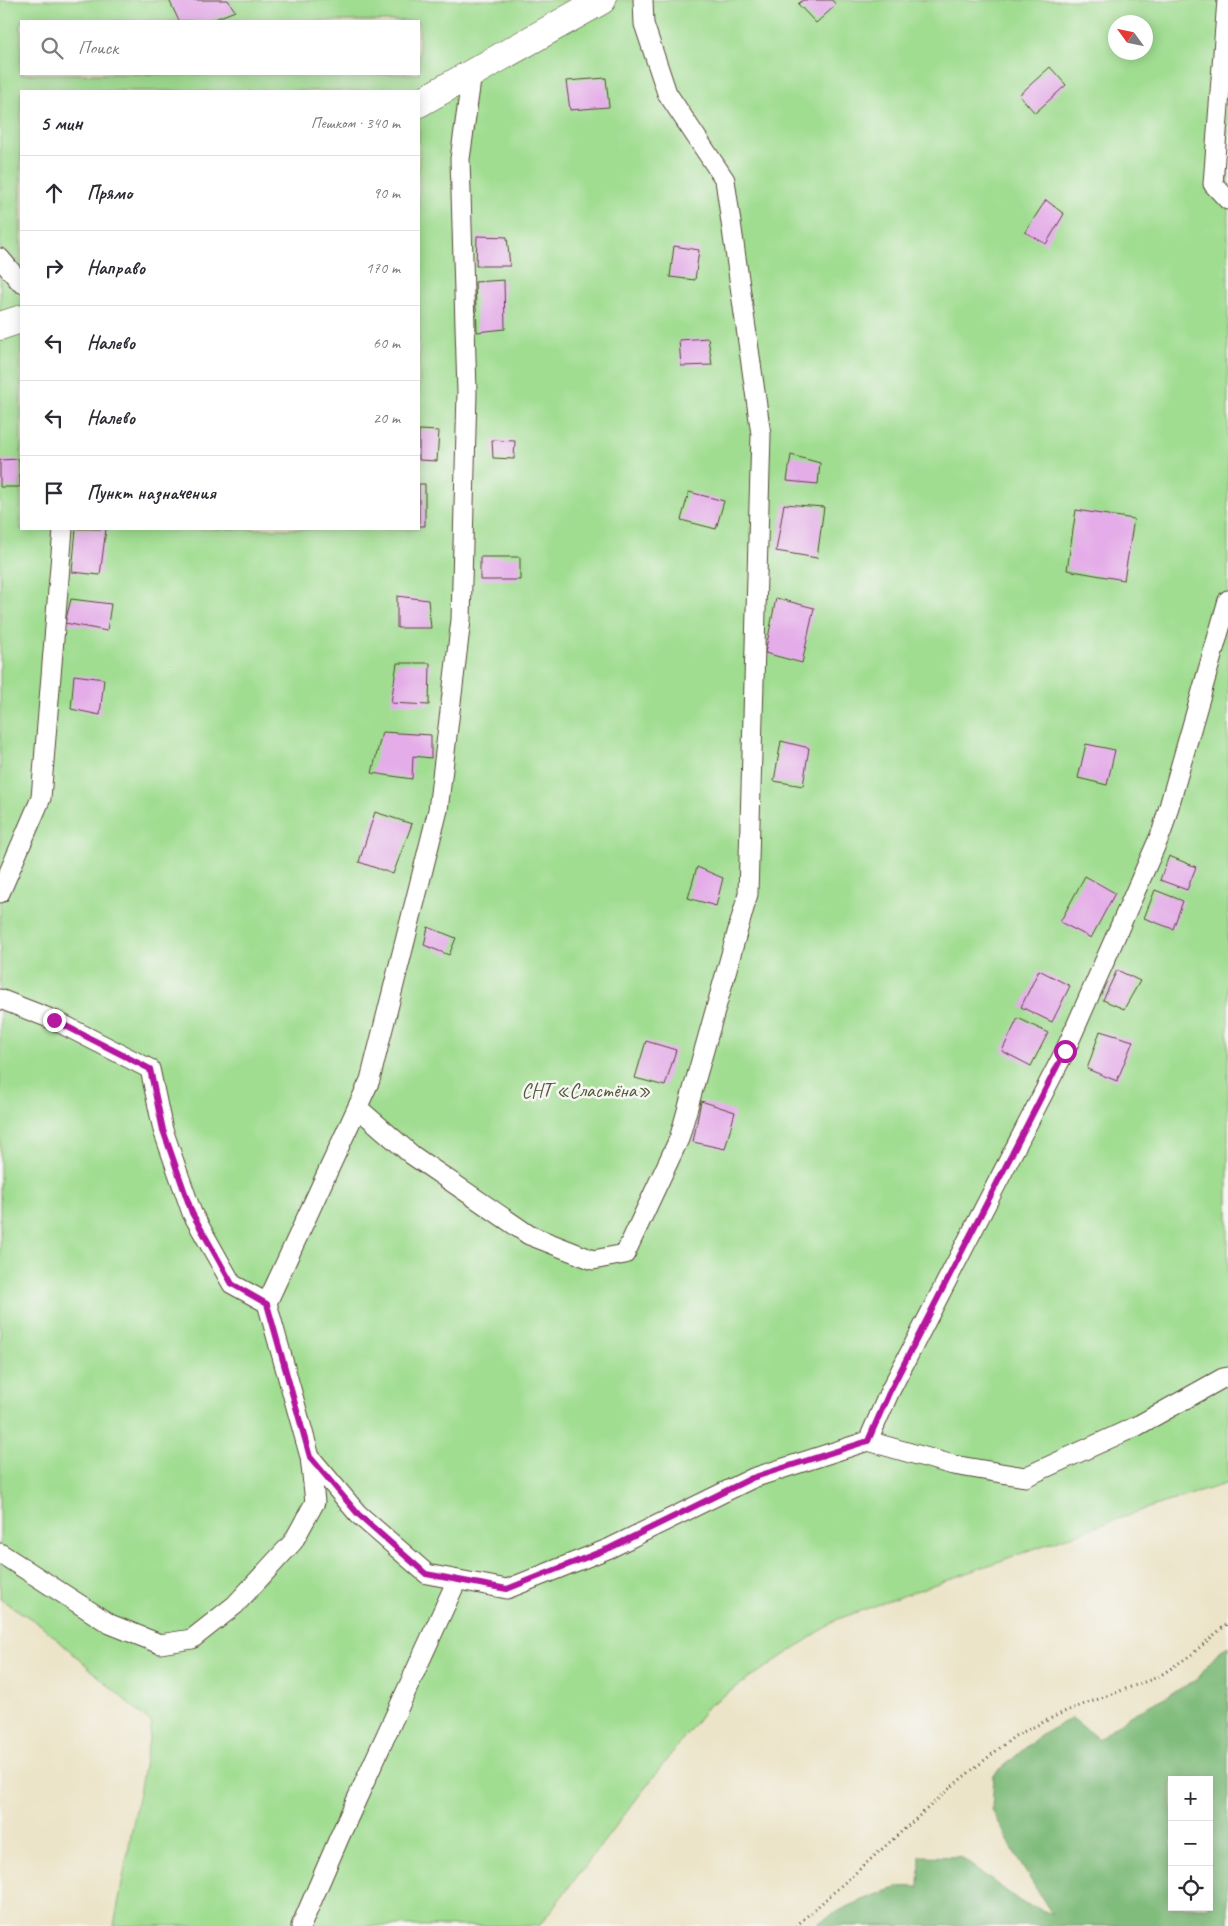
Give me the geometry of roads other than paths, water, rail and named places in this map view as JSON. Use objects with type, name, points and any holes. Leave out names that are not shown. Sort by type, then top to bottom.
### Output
[{"type":"street","points":[[420,102],[602,0]]},
{"type":"street","points":[[0,326],[20,319]]},
{"type":"lane","points":[[358,1108],[412,1155],[528,1235],[593,1260],[626,1254],[679,1139],[748,894],[761,434],[725,180],[667,94],[644,24],[643,0]]},
{"type":"lane","points":[[1227,0],[1213,184],[1228,200]]},
{"type":"lane","points":[[0,1553],[110,1624],[160,1644],[192,1639],[235,1605],[293,1542],[315,1502],[310,1457],[267,1304],[370,1080],[438,810],[461,620],[466,392],[460,159],[472,73]]},
{"type":"lane","points":[[0,258],[20,282]]},
{"type":"lane","points":[[0,893],[41,798],[63,530]]},
{"type":"lane","points":[[868,1441],[889,1393],[1065,1051],[1162,830],[1228,600]]},
{"type":"lane","points":[[0,999],[54,1020],[150,1069],[163,1130],[192,1213],[232,1284],[267,1304]]},
{"type":"lane","points":[[310,1457],[358,1514],[426,1574],[507,1589],[610,1548],[752,1478],[868,1441],[953,1465],[1025,1477],[1137,1426],[1228,1377]]},
{"type":"lane","points":[[301,1926],[343,1829],[457,1580]]},
{"type":"park label","name":"СНТ «Сластёна»","points":[[586,1090]]}]
